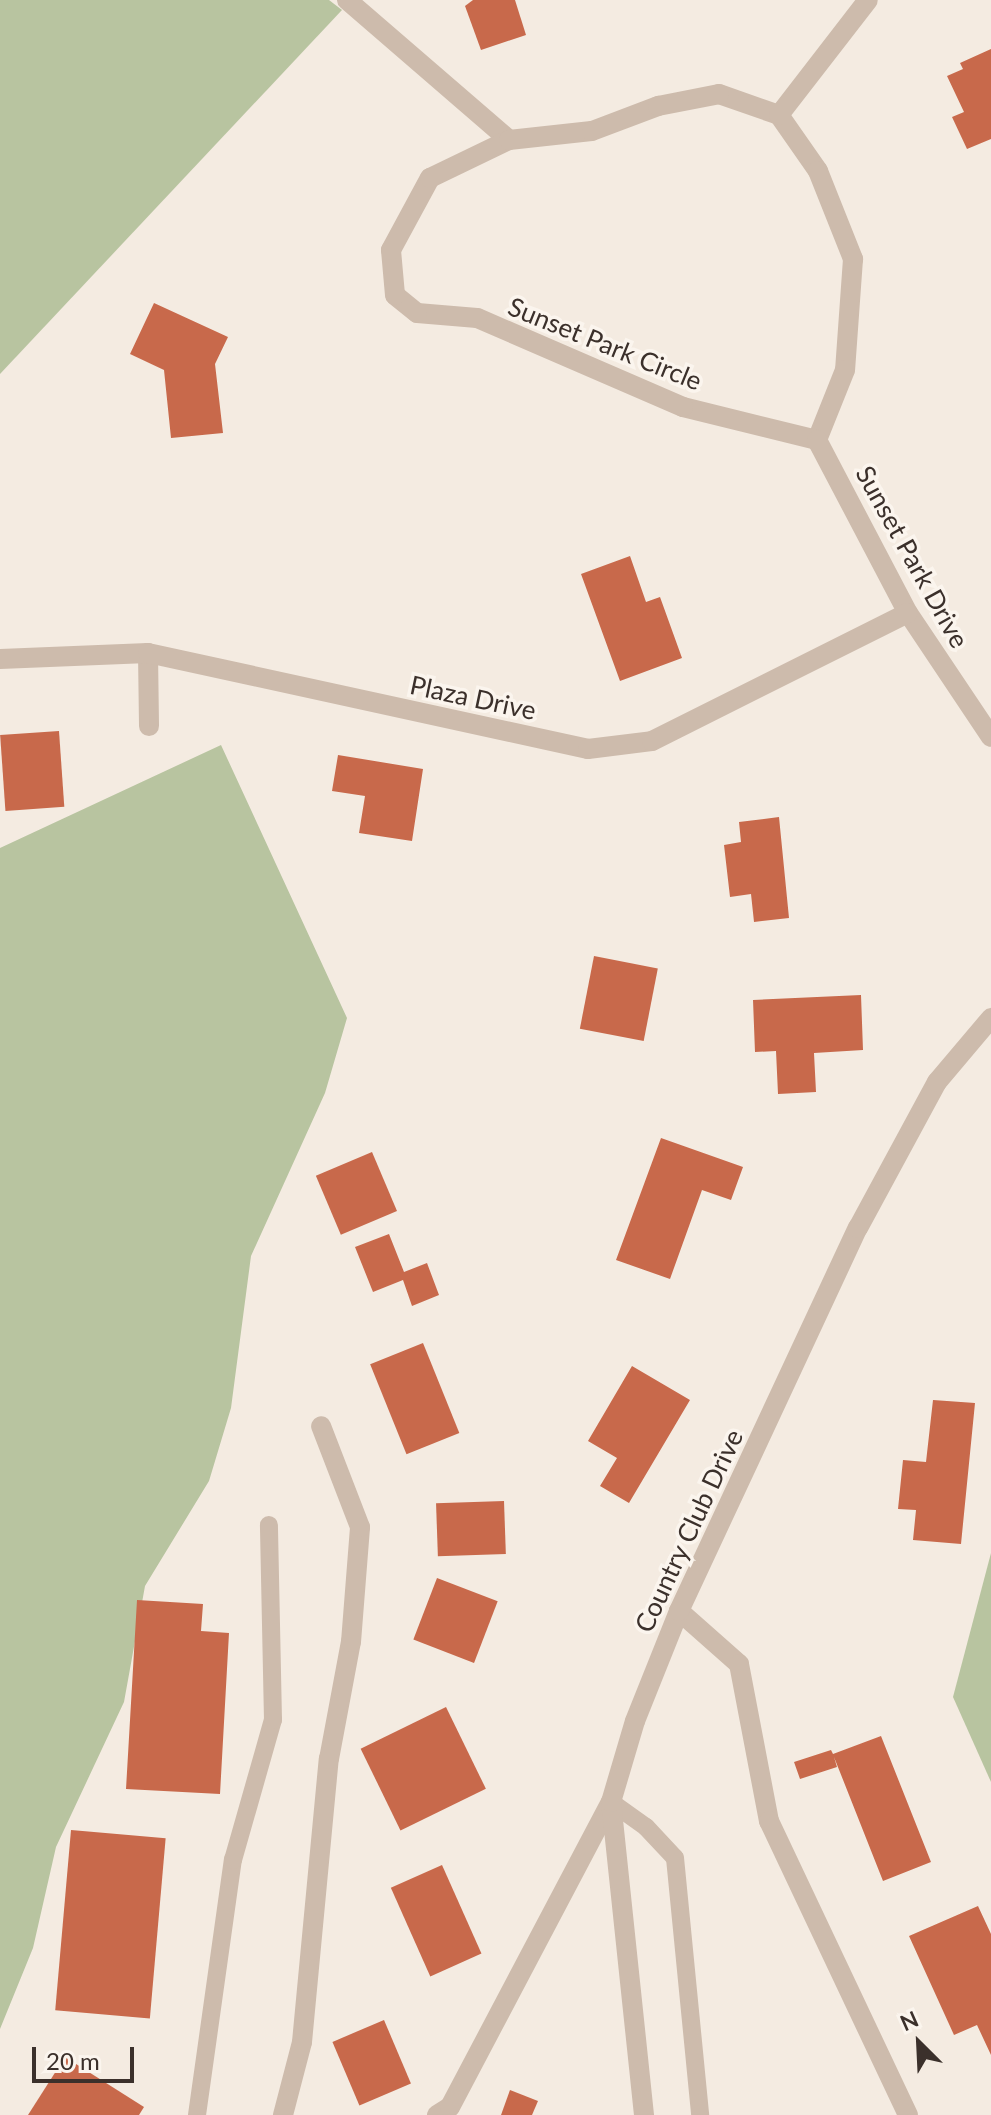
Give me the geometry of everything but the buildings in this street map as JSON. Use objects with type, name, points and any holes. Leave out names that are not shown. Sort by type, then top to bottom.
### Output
[{"type":"street","points":[[347,0],[509,140]]},
{"type":"street","points":[[817,440],[845,370],[853,259],[818,171],[779,115],[868,0]]},
{"type":"street","name":"Sunset Park Circle","points":[[779,115],[719,94],[658,106],[592,131],[509,140],[430,178],[391,250],[395,295],[417,313],[477,318],[683,407],[817,440]]},
{"type":"street","name":"Sunset Park Drive","points":[[817,440],[908,613],[991,737]]},
{"type":"street","name":"Plaza Drive","points":[[0,659],[148,653],[588,749],[652,741],[908,613]]},
{"type":"street","points":[[148,653],[149,726]]},
{"type":"street","name":"Country Club Drive","points":[[644,2115],[611,1802],[635,1721],[679,1611],[858,1228],[937,1082],[991,1018]]},
{"type":"street","points":[[283,2115],[302,2042],[329,1759],[351,1642],[360,1527],[321,1426]]},
{"type":"street","points":[[679,1611],[739,1664],[769,1821],[908,2115]]},
{"type":"street","points":[[437,2115],[450,2107],[611,1802]]},
{"type":"lane","points":[[197,2115],[233,1860],[273,1720],[269,1525]]},
{"type":"lane","points":[[611,1802],[675,1858],[700,2115]]},
{"type":"green space","points":[[0,0],[329,0],[342,10],[0,374]]},
{"type":"green space","points":[[221,745],[347,1018],[325,1093],[251,1256],[231,1408],[209,1481],[145,1586],[124,1702],[56,1847],[33,1948],[0,2029],[0,848]]},
{"type":"green space","points":[[991,1553],[991,1782],[953,1697]]}]
